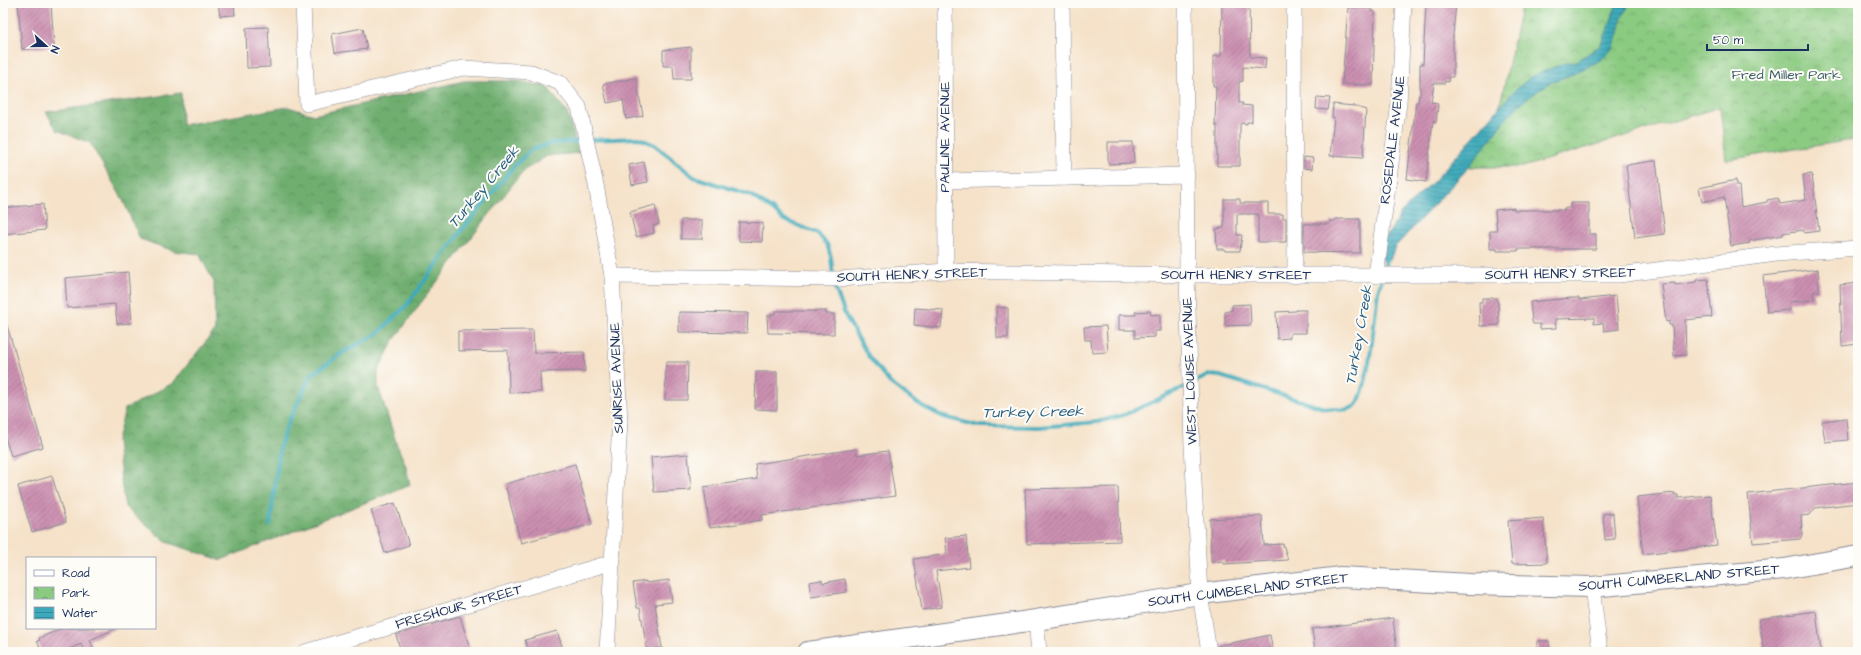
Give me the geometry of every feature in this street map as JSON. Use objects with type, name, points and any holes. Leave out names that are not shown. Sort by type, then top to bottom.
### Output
[{"type":"main road","name":"SOUTH CUMBERLAND STREET","points":[[821,651],[1036,620],[1200,594],[1341,577],[1470,584],[1592,588],[1784,569],[1858,556]]},
{"type":"street","name":"SUNRISE AVENUE","points":[[303,3],[307,104],[463,68],[531,72],[560,84],[579,107],[596,185],[612,276],[620,421],[607,652]]},
{"type":"street","name":"PAULINE AVENUE","points":[[945,3],[946,271]]},
{"type":"street","points":[[1062,3],[1064,178]]},
{"type":"street","name":"WEST LOUISE AVENUE","points":[[1186,3],[1187,275],[1192,446],[1200,594],[1209,652]]},
{"type":"street","points":[[1294,3],[1295,276]]},
{"type":"street","name":"ROSEDALE AVENUE","points":[[1376,276],[1399,103],[1404,3]]},
{"type":"street","points":[[946,181],[1187,175]]},
{"type":"street","name":"SOUTH HENRY STREET","points":[[612,276],[840,279],[946,271],[1295,276],[1619,275],[1776,254],[1858,248]]},
{"type":"street","name":"FRESHOUR STREET","points":[[305,652],[613,562]]},
{"type":"street","points":[[1592,588],[1600,652]]},
{"type":"street","points":[[1036,620],[1039,652]]},
{"type":"green space","name":"Fred Miller Park","points":[[1522,3],[1858,3],[1858,139],[1726,160],[1720,107],[1523,167],[1469,167],[1500,105]]},
{"type":"green space","points":[[464,81],[519,81],[547,87],[567,112],[579,153],[547,156],[523,171],[420,304],[394,340],[378,371],[378,386],[397,445],[406,466],[410,485],[221,560],[166,542],[125,507],[117,440],[125,409],[173,383],[215,330],[214,282],[199,254],[174,251],[140,239],[122,198],[90,143],[57,130],[46,112],[181,93],[182,125],[288,107],[314,115]]},
{"type":"water","name":"Turkey Creek","points":[[1617,3],[1630,3],[1622,17],[1619,33],[1613,48],[1601,60],[1573,74],[1551,82],[1521,103],[1505,120],[1469,167],[1395,247],[1390,260],[1382,260],[1385,239],[1403,210],[1434,181],[1514,91],[1532,76],[1565,63],[1577,61],[1600,46],[1609,27]]},
{"type":"building","points":[[18,3],[51,3],[54,47],[22,49]]},
{"type":"building","points":[[218,3],[234,3],[235,15],[220,16]]},
{"type":"building","points":[[1222,3],[1249,3],[1250,57],[1266,58],[1265,69],[1243,67],[1243,81],[1239,82],[1239,103],[1243,103],[1242,105],[1252,106],[1252,122],[1247,122],[1247,124],[1241,123],[1240,125],[1240,166],[1217,166],[1217,125],[1215,125],[1216,86],[1213,86],[1213,56],[1221,56]]},
{"type":"building","points":[[1426,3],[1456,3],[1453,36],[1453,77],[1449,77],[1449,82],[1445,81],[1445,83],[1434,83],[1431,102],[1437,103],[1438,106],[1436,122],[1433,121],[1426,182],[1407,179],[1416,102],[1418,102],[1420,95],[1420,64],[1423,64]]},
{"type":"building","points":[[1348,7],[1372,9],[1372,11],[1375,12],[1373,85],[1342,84]]},
{"type":"building","points":[[268,27],[270,67],[247,68],[246,28]]},
{"type":"building","points":[[363,28],[367,49],[335,53],[332,34]]},
{"type":"building","points":[[691,47],[691,79],[674,79],[673,66],[663,66],[663,50]]},
{"type":"building","points":[[636,78],[643,116],[626,119],[623,100],[607,103],[603,84]]},
{"type":"building","points":[[1317,97],[1330,98],[1328,110],[1316,109]]},
{"type":"building","points":[[1333,104],[1354,106],[1366,110],[1363,158],[1330,156],[1334,117],[1332,117]]},
{"type":"building","points":[[1108,142],[1133,142],[1134,163],[1108,164]]},
{"type":"building","points":[[1304,157],[1313,158],[1312,169],[1304,168]]},
{"type":"building","points":[[1656,161],[1665,234],[1635,238],[1626,165]]},
{"type":"building","points":[[644,162],[648,182],[632,185],[629,165]]},
{"type":"building","points":[[1812,174],[1819,231],[1804,233],[1803,230],[1783,233],[1783,235],[1731,246],[1724,197],[1702,202],[1699,188],[1736,180],[1736,186],[1739,186],[1741,207],[1767,202],[1767,200],[1778,198],[1780,204],[1806,200],[1803,175]]},
{"type":"building","points":[[1224,199],[1240,199],[1240,203],[1268,203],[1268,214],[1283,214],[1283,218],[1286,218],[1286,242],[1258,242],[1258,214],[1237,214],[1237,235],[1242,235],[1240,251],[1225,251],[1224,249],[1217,249],[1216,229],[1224,228]]},
{"type":"building","points":[[1570,203],[1589,203],[1589,234],[1596,234],[1596,249],[1518,249],[1518,251],[1497,251],[1497,249],[1490,249],[1490,231],[1497,231],[1495,210],[1514,208],[1514,210],[1564,210],[1564,208],[1570,208]]},
{"type":"building","points":[[43,204],[45,230],[3,234],[3,208]]},
{"type":"building","points":[[655,205],[659,224],[653,226],[654,233],[636,237],[630,212]]},
{"type":"building","points":[[1335,219],[1360,219],[1360,253],[1304,252],[1304,224],[1330,224],[1330,221],[1335,221]]},
{"type":"building","points":[[681,220],[702,220],[702,239],[681,239]]},
{"type":"building","points":[[739,222],[763,223],[762,242],[739,241]]},
{"type":"building","points":[[1818,269],[1819,291],[1813,292],[1814,300],[1789,302],[1790,310],[1767,312],[1763,276]]},
{"type":"building","points":[[128,272],[132,323],[117,324],[115,304],[67,308],[65,278]]},
{"type":"building","points":[[1708,279],[1712,317],[1685,320],[1686,355],[1674,356],[1672,325],[1669,325],[1669,321],[1666,322],[1661,284],[1675,283],[1675,285]]},
{"type":"building","points":[[1858,283],[1858,344],[1842,346],[1840,285]]},
{"type":"building","points":[[1616,296],[1619,329],[1604,331],[1603,323],[1594,324],[1594,318],[1555,319],[1556,328],[1540,329],[1540,324],[1533,324],[1532,321],[1530,302],[1571,298],[1579,298],[1579,300]]},
{"type":"building","points":[[1482,298],[1497,298],[1499,325],[1480,326],[1479,302],[1482,302]]},
{"type":"building","points":[[1250,304],[1251,325],[1225,326],[1225,312],[1232,310],[1232,305]]},
{"type":"building","points":[[996,307],[1008,308],[1008,338],[997,338]]},
{"type":"building","points":[[915,308],[943,310],[941,328],[914,325]]},
{"type":"building","points":[[1306,310],[1306,333],[1290,333],[1290,338],[1277,339],[1276,312]]},
{"type":"building","points":[[775,311],[826,311],[826,314],[834,314],[834,334],[768,333],[767,316],[775,314]]},
{"type":"building","points":[[1150,311],[1151,315],[1160,314],[1160,331],[1155,331],[1155,337],[1135,338],[1135,330],[1119,330],[1119,315],[1136,315],[1135,312]]},
{"type":"building","points":[[679,312],[748,313],[747,333],[679,332]]},
{"type":"building","points":[[6,322],[43,447],[11,456],[3,431],[3,323]]},
{"type":"building","points":[[1106,326],[1108,352],[1092,353],[1091,340],[1085,340],[1084,327]]},
{"type":"building","points":[[533,330],[534,353],[584,352],[585,371],[540,372],[541,392],[509,393],[508,350],[458,351],[458,331]]},
{"type":"building","points":[[666,362],[688,362],[687,400],[665,400]]},
{"type":"building","points":[[756,372],[777,372],[777,410],[755,409]]},
{"type":"building","points":[[1846,418],[1848,440],[1825,442],[1822,421]]},
{"type":"building","points":[[856,449],[857,455],[888,451],[895,496],[762,515],[762,520],[710,528],[704,487],[757,479],[755,464]]},
{"type":"building","points":[[688,454],[691,490],[654,492],[651,457]]},
{"type":"building","points":[[575,464],[592,524],[521,543],[505,484]]},
{"type":"building","points":[[52,476],[66,522],[32,532],[18,486]]},
{"type":"building","points":[[1858,482],[1858,503],[1815,508],[1810,515],[1801,516],[1802,535],[1800,539],[1753,543],[1748,494]]},
{"type":"building","points":[[1118,487],[1120,541],[1027,544],[1025,489]]},
{"type":"building","points":[[1675,493],[1675,495],[1678,495],[1678,498],[1710,495],[1717,545],[1643,554],[1637,497]]},
{"type":"building","points":[[395,503],[409,545],[385,553],[371,510]]},
{"type":"building","points":[[1613,513],[1615,539],[1605,540],[1603,514]]},
{"type":"building","points":[[1262,516],[1264,545],[1283,544],[1288,560],[1224,564],[1224,561],[1211,562],[1210,519]]},
{"type":"building","points":[[1543,518],[1547,563],[1512,564],[1508,521]]},
{"type":"building","points":[[966,536],[969,567],[936,571],[942,607],[922,610],[914,559],[947,554],[945,538]]},
{"type":"building","points":[[845,579],[847,592],[811,597],[809,582],[822,580],[823,583]]},
{"type":"building","points":[[669,580],[672,602],[655,604],[662,648],[647,650],[640,608],[637,608],[633,583]]},
{"type":"building","points":[[1816,611],[1821,652],[1764,652],[1759,619]]},
{"type":"building","points":[[460,616],[471,652],[401,652],[396,635]]},
{"type":"building","points":[[1393,618],[1397,652],[1315,652],[1312,629]]},
{"type":"building","points":[[61,629],[115,629],[90,640],[95,652],[84,652],[81,644],[62,652],[42,652],[37,641],[40,640],[39,638]]},
{"type":"building","points":[[557,631],[564,652],[529,652],[525,640]]},
{"type":"building","points":[[1270,635],[1273,652],[1218,652],[1217,646]]},
{"type":"building","points":[[1537,641],[1549,641],[1550,652],[1537,652]]},
{"type":"waterway","name":"Turkey Creek","points":[[590,140],[639,138],[655,145],[694,177],[750,195],[773,210],[784,220],[817,233],[827,244],[831,257],[834,285],[846,317],[869,357],[890,383],[920,405],[944,417],[979,426],[1039,427],[1097,422],[1124,415],[1187,386]]},
{"type":"waterway","name":"Turkey Creek","points":[[270,525],[280,446],[287,425],[311,375],[342,353],[377,334],[406,306],[462,230],[515,165],[531,150],[552,143],[583,141]]},
{"type":"waterway","name":"Turkey Creek","points":[[1384,269],[1387,254]]},
{"type":"waterway","name":"Turkey Creek","points":[[1193,383],[1209,375],[1220,376],[1324,408],[1340,410],[1352,408],[1360,398],[1368,370],[1378,291],[1382,278]]}]
